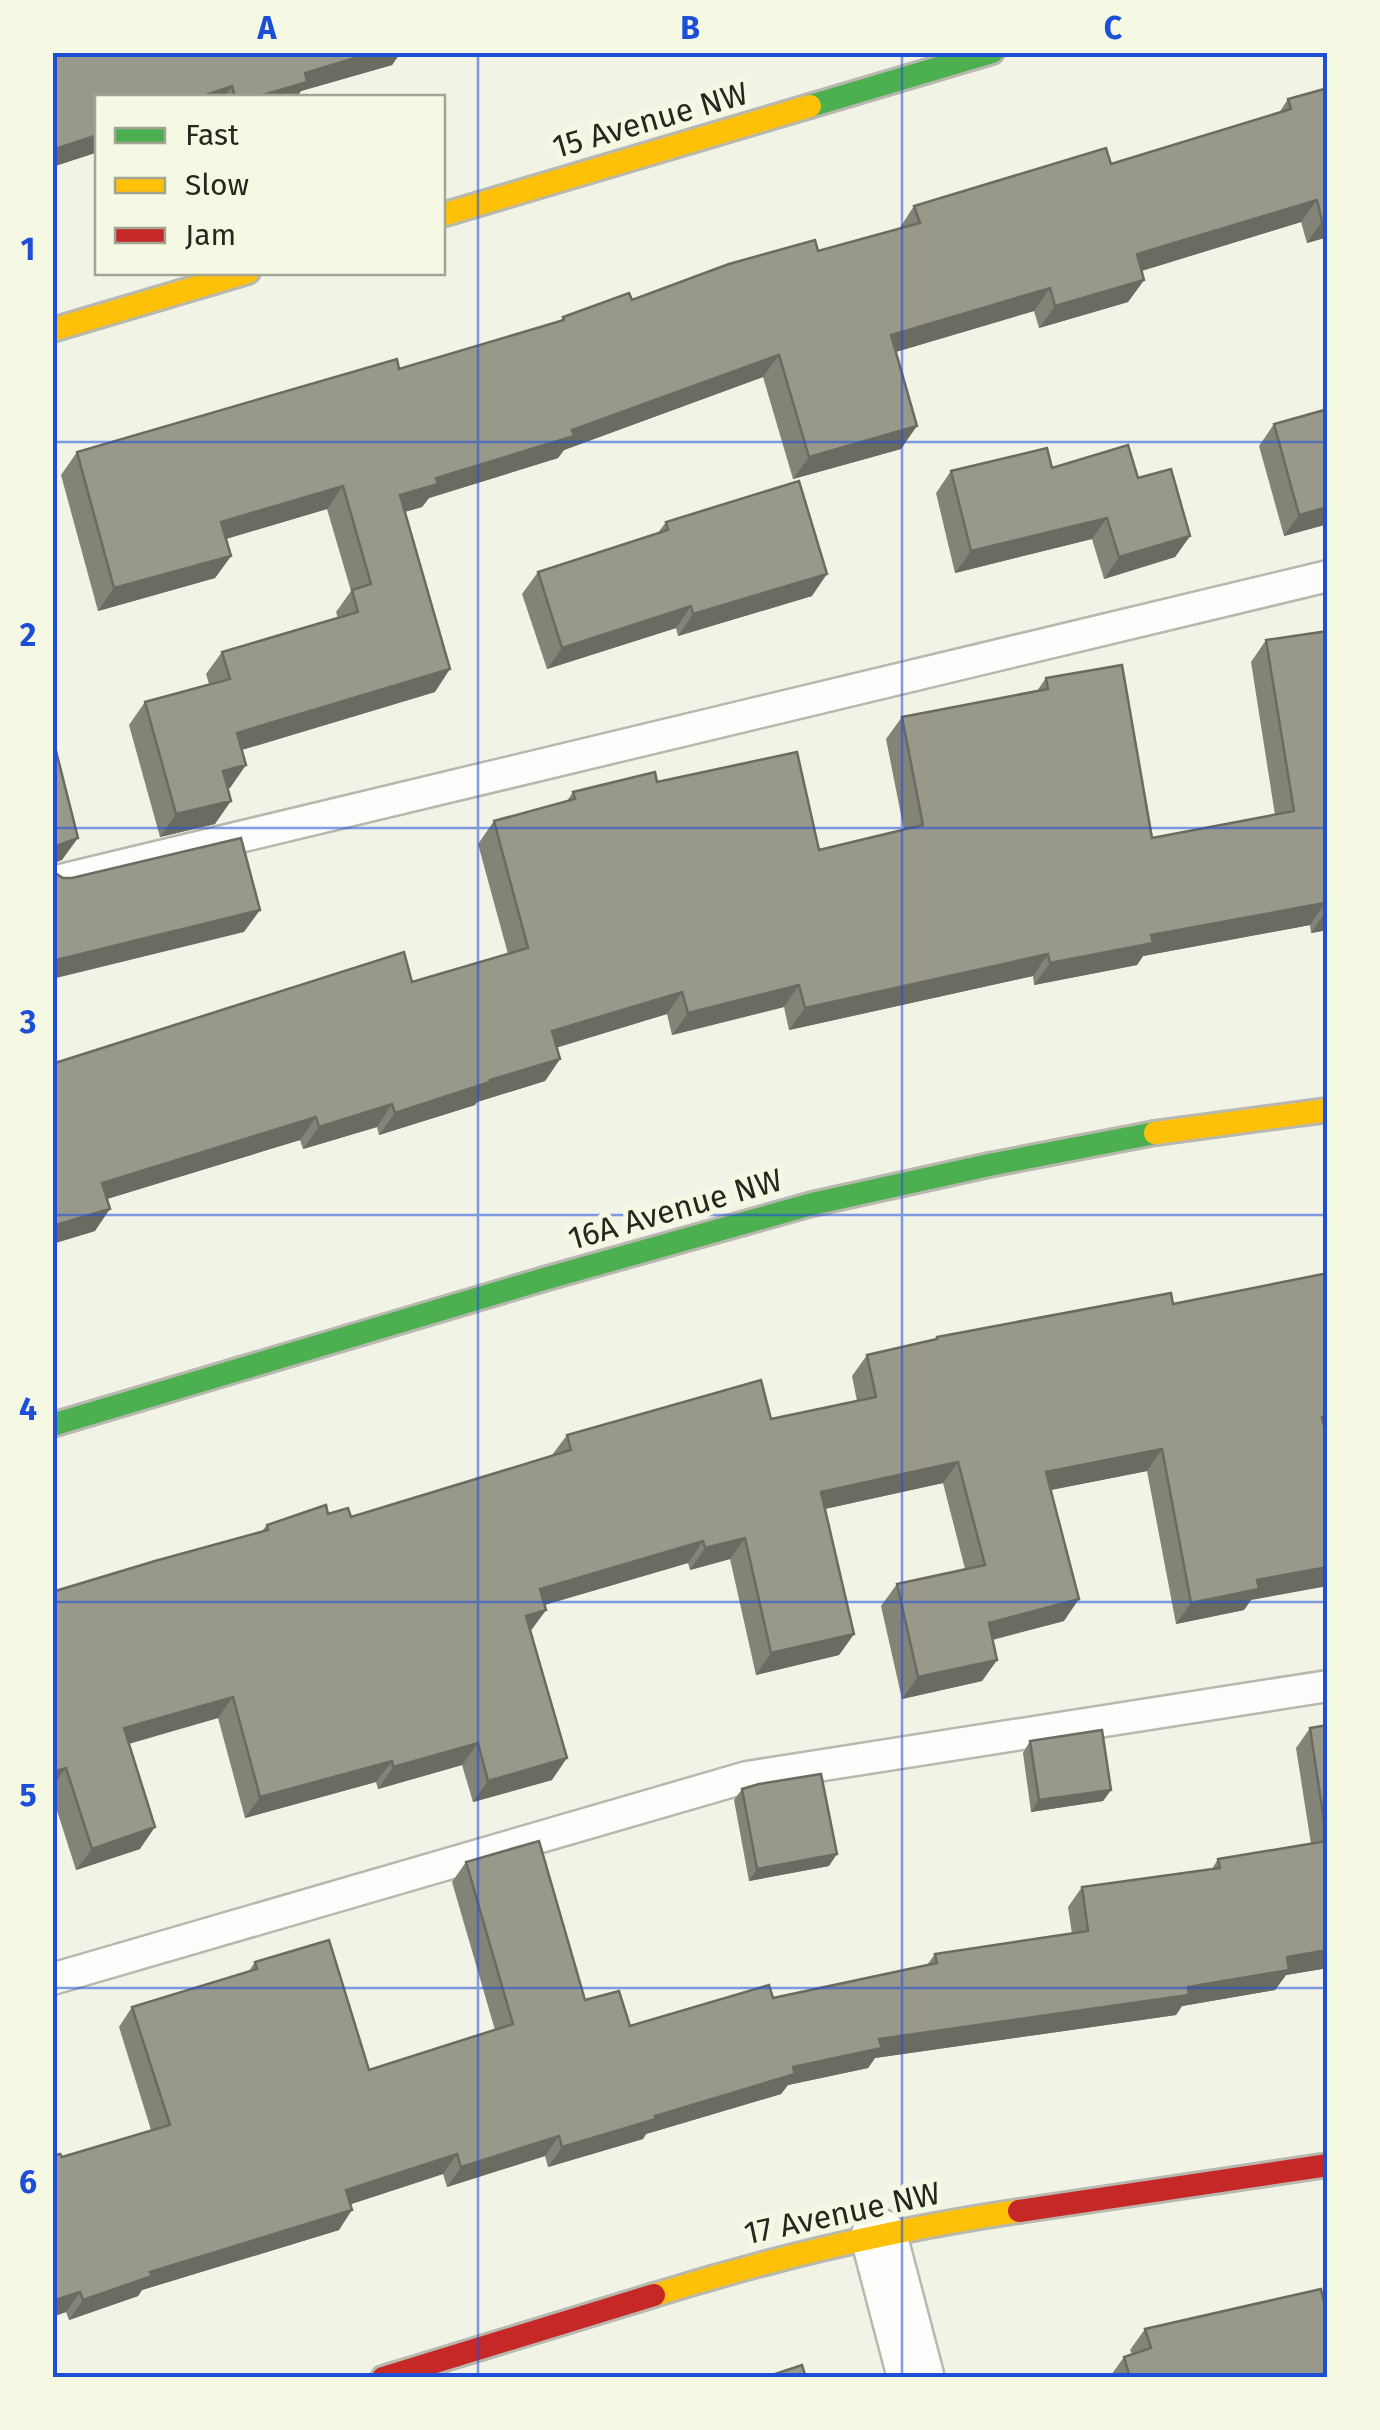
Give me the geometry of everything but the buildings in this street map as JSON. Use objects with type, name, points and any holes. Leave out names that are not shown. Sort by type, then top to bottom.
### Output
[{"type":"street","name":"15 Avenue NW","points":[[445,214],[992,52]]},
{"type":"street","points":[[52,330],[238,275]]},
{"type":"street","name":"16A Avenue NW","points":[[52,1424],[812,1204],[1151,1134],[1328,1110]]},
{"type":"street","name":"17 Avenue NW","points":[[383,2378],[808,2251],[988,2215],[1328,2165]]},
{"type":"street","points":[[879,2237],[916,2378]]},
{"type":"lane","points":[[52,882],[1328,576]]},
{"type":"lane","points":[[52,1979],[747,1777],[1328,1686]]},
{"type":"traffic: fast","points":[[810,106],[992,52]]},
{"type":"traffic: fast","points":[[52,1425],[812,1204],[1155,1133]]},
{"type":"traffic: slow","points":[[445,214],[810,106]]},
{"type":"traffic: slow","points":[[52,330],[238,275]]},
{"type":"traffic: slow","points":[[1155,1133],[1328,1110]]},
{"type":"traffic: slow","points":[[654,2295],[835,2246],[1019,2211]]},
{"type":"traffic: jam","points":[[1019,2211],[1328,2165]]},
{"type":"traffic: jam","points":[[383,2378],[654,2295]]}]
